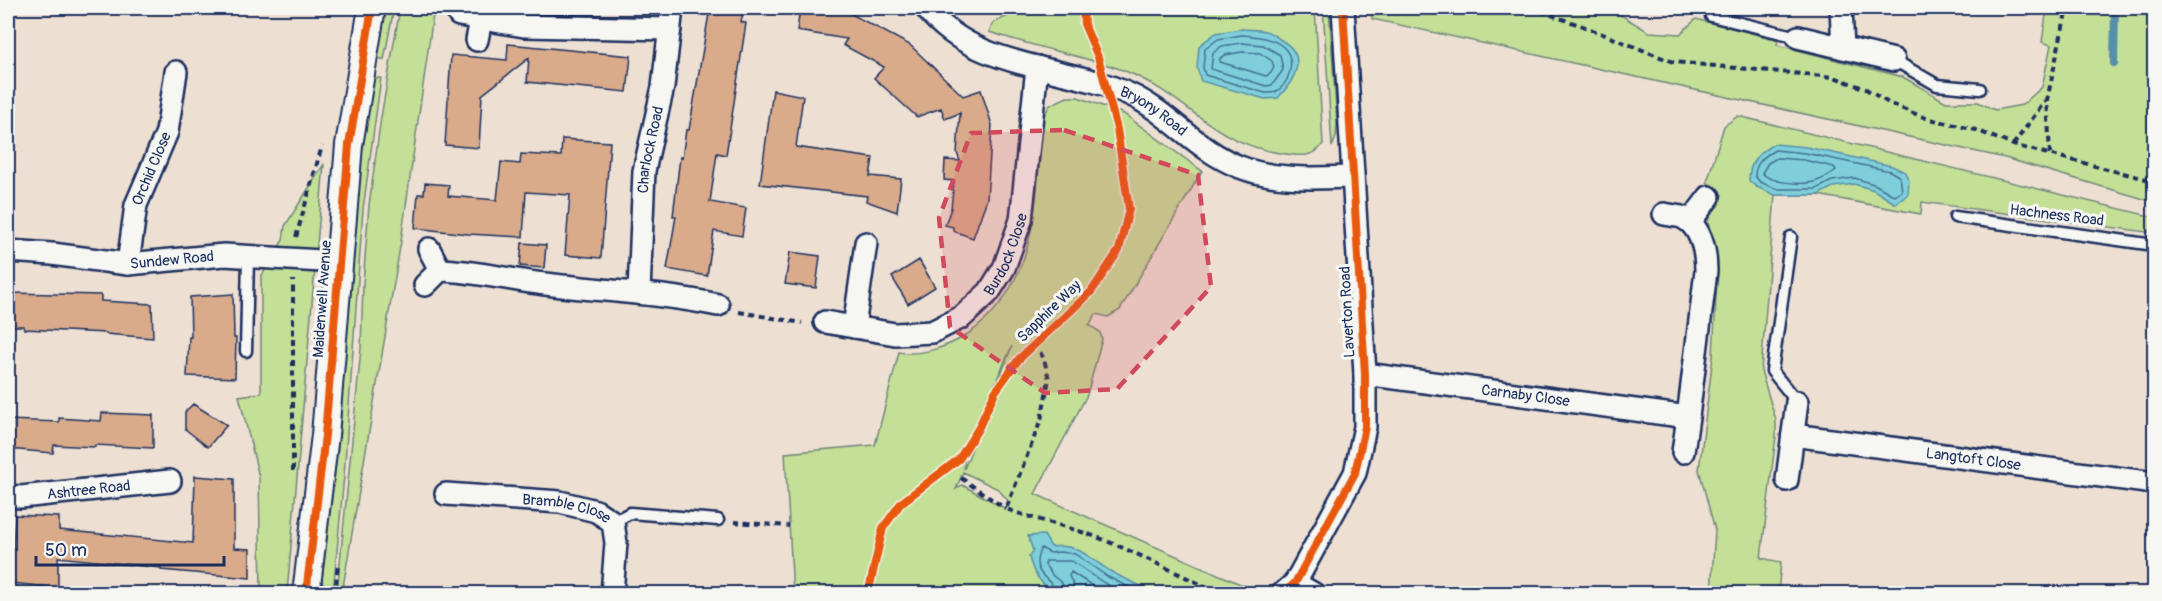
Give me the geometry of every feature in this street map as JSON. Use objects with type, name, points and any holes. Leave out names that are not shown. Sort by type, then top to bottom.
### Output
[{"type":"street","name":"Maidenwell Avenue","points":[[306,594],[328,403],[349,145],[372,8]]},
{"type":"street","name":"Charlock Road","points":[[639,293],[644,171],[663,87],[672,8]]},
{"type":"street","name":"Bryony Road","points":[[926,8],[951,32],[969,45],[1128,94],[1152,107],[1202,146],[1240,167],[1299,178],[1353,177]]},
{"type":"street","name":"Laverton Road","points":[[1288,588],[1355,472],[1365,427],[1365,374],[1343,8]]},
{"type":"street","points":[[1841,8],[1843,48]]},
{"type":"street","points":[[459,15],[479,30],[524,26],[670,29]]},
{"type":"street","points":[[1798,37],[1894,60]]},
{"type":"street","name":"Burdock Close","points":[[825,322],[902,335],[932,332],[962,317],[989,292],[1007,262],[1021,220],[1037,67]]},
{"type":"street","name":"Orchid Close","points":[[128,264],[136,205],[167,132],[176,72]]},
{"type":"street","points":[[1690,222],[1709,197]]},
{"type":"street","points":[[1664,214],[1682,217],[1690,222],[1700,237],[1706,260],[1683,452]]},
{"type":"street","points":[[854,327],[866,243]]},
{"type":"street","points":[[429,249],[433,277],[477,272],[545,284],[687,298],[718,305]]},
{"type":"street","name":"Sundew Road","points":[[8,251],[128,264],[224,255],[338,262]]},
{"type":"street","name":"Carnaby Close","points":[[1365,374],[1688,417]]},
{"type":"street","points":[[1787,480],[1797,402]]},
{"type":"street","name":"Langtoft Close","points":[[1793,435],[2154,483]]},
{"type":"street","name":"Ashtree Road","points":[[8,496],[21,497],[170,481]]},
{"type":"street","name":"Bramble Close","points":[[446,494],[560,502],[596,511],[614,522],[616,543],[612,594]]},
{"type":"street","points":[[1288,588],[1314,594]]},
{"type":"lane","points":[[1711,16],[1798,37]]},
{"type":"lane","points":[[1894,60],[1937,85],[1980,90]]},
{"type":"lane","name":"Hachness Road","points":[[1955,217],[2154,244]]},
{"type":"lane","points":[[1791,237],[1772,371],[1797,402]]},
{"type":"lane","points":[[246,351],[248,256]]},
{"type":"lane","points":[[614,522],[630,513],[718,520]]},
{"type":"path","points":[[1470,8],[1494,8]]},
{"type":"path","points":[[1531,8],[1673,62],[1834,77],[1866,89],[1890,104],[1926,118],[1976,130],[2013,145],[2154,180]]},
{"type":"path","points":[[2050,154],[2047,100],[2067,8]]},
{"type":"path","points":[[2013,145],[2047,100]]},
{"type":"path","points":[[293,481],[293,259],[300,219],[324,138]]},
{"type":"path","points":[[718,305],[731,311],[810,324],[825,322]]},
{"type":"path","points":[[1006,509],[1041,420],[1049,379],[1038,340]]},
{"type":"path","points":[[961,478],[1006,509],[1035,520],[1072,528],[1106,540],[1223,594]]},
{"type":"path","points":[[718,520],[789,526]]},
{"type":"highlighted area","points":[[1064,130],[1198,175],[1211,287],[1117,389],[1045,393],[950,327],[939,218],[971,133]]},
{"type":"green space","points":[[385,8],[394,8],[384,60],[376,57]]},
{"type":"green space","points":[[400,8],[434,8],[401,241],[342,593],[337,593],[361,349],[369,205],[381,117]]},
{"type":"green space","points":[[1024,8],[1315,8],[1323,144],[1311,154],[1301,155],[1261,149],[1221,131],[1170,95],[1130,73],[989,32],[993,23]]},
{"type":"green space","points":[[1323,8],[1329,8],[1337,123],[1336,137],[1332,147]]},
{"type":"green space","points":[[1371,8],[1609,8],[1649,32],[1680,34],[1696,19],[1778,40],[1777,45],[1903,77],[1946,102],[1978,102],[1995,110],[2022,105],[2042,87],[2051,45],[2042,42],[2047,8],[2154,8],[2149,35],[2154,36],[2154,202],[2005,158],[1372,19]]},
{"type":"green space","points":[[372,78],[381,78],[363,209],[344,476],[333,593],[324,594],[322,579],[340,430],[350,260]]},
{"type":"green space","points":[[1067,97],[1078,97],[1124,114],[1202,171],[1120,310],[1108,317],[1096,314],[1089,325],[1100,332],[1102,339],[1087,395],[1035,494],[1261,593],[994,594],[990,589],[987,594],[793,593],[785,453],[875,445],[899,352],[925,352],[942,347],[965,336],[990,316],[1008,292],[1021,266],[1029,238],[1035,209],[1042,119],[1050,105]],"holes":[[[1012,346],[964,469],[965,449]],[[963,472],[998,489],[1009,502],[1006,509],[962,485],[956,489]]]},
{"type":"green space","points":[[1738,116],[2154,217],[2154,233],[1922,202],[1921,214],[1818,195],[1775,195],[1761,371],[1776,420],[1776,436],[1761,558],[1781,562],[1778,593],[1711,593],[1715,530],[1699,470],[1713,356],[1717,277],[1708,221],[1711,211],[1722,195],[1707,182],[1724,126]]},
{"type":"green space","points":[[324,164],[287,593],[261,593],[259,477],[239,396],[261,393],[261,277],[283,240],[285,226]]},
{"type":"water","points":[[1241,29],[1269,32],[1290,46],[1295,53],[1297,61],[1294,76],[1278,98],[1265,99],[1201,81],[1197,68],[1199,46],[1216,33]]},
{"type":"water","points":[[1774,144],[1806,147],[1892,166],[1905,172],[1909,181],[1908,194],[1896,204],[1874,190],[1854,184],[1833,187],[1818,195],[1775,195],[1749,181],[1749,174],[1756,158]]},
{"type":"water","points":[[1044,535],[1051,547],[1076,549],[1110,571],[1157,593],[1055,593],[1038,578],[1029,557],[1033,551],[1028,536]]},
{"type":"building","points":[[710,8],[744,8],[741,22],[746,23],[726,155],[717,153],[710,202],[746,208],[742,236],[714,231],[707,276],[667,269],[676,216],[673,216],[680,157],[682,158],[686,130],[689,130]]},
{"type":"building","points":[[800,8],[840,8],[910,45],[963,96],[981,90],[992,125],[987,199],[973,238],[953,231],[953,227],[945,225],[951,208],[954,181],[944,180],[945,160],[960,161],[957,153],[960,113],[945,119],[941,108],[917,117],[874,78],[884,67],[843,45],[847,39],[797,31]]},
{"type":"building","points":[[508,44],[631,56],[627,92],[527,82],[529,58],[482,95],[479,148],[445,145],[451,55],[507,60]]},
{"type":"building","points":[[773,90],[803,96],[796,147],[873,158],[870,176],[901,179],[897,212],[866,201],[867,196],[760,184]]},
{"type":"building","points":[[562,139],[610,142],[601,258],[565,255],[570,195],[526,192],[523,237],[415,228],[418,194],[424,194],[425,183],[449,185],[448,196],[497,200],[501,162],[520,164],[521,154],[561,156]]},
{"type":"building","points":[[522,243],[546,245],[544,268],[520,266]]},
{"type":"building","points":[[790,252],[820,256],[816,288],[785,284]]},
{"type":"building","points":[[919,260],[935,287],[908,304],[892,277]]},
{"type":"building","points":[[8,293],[101,295],[101,301],[152,304],[153,338],[8,326]]},
{"type":"building","points":[[233,294],[234,338],[236,338],[235,378],[187,376],[189,337],[191,337],[190,297]]},
{"type":"building","points":[[193,404],[227,425],[208,447],[185,429],[185,412]]},
{"type":"building","points":[[102,413],[153,415],[153,448],[54,445],[53,453],[8,449],[8,420],[59,422],[59,418],[101,421]]},
{"type":"building","points":[[195,476],[234,479],[234,548],[250,549],[250,578],[58,557],[58,588],[11,583],[15,515],[59,517],[59,530],[193,543]]},
{"type":"waterway","points":[[2114,63],[2115,8]]},
{"type":"cycle path","points":[[306,594],[325,435],[349,145],[372,8]]},
{"type":"cycle path","name":"Sapphire Way","points":[[868,594],[883,528],[901,503],[959,459],[978,429],[995,392],[1019,359],[1091,292],[1119,250],[1129,209],[1117,129],[1098,57],[1084,24],[1083,8]]},
{"type":"cycle path","points":[[1282,594],[1295,583],[1355,473],[1365,427],[1365,374],[1343,8]]}]
